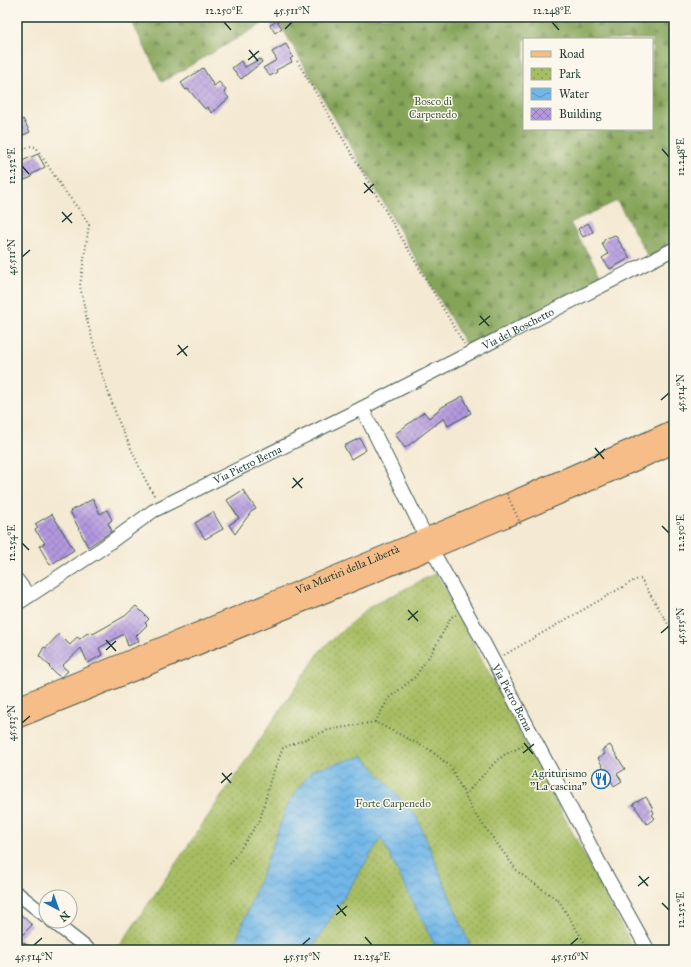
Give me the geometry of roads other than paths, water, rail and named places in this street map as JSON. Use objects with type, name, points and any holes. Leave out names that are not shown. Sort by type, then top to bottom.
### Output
[{"type":"main road","name":"Via Martiri della Libertà","points":[[17,720],[429,544],[674,428]]},
{"type":"main road","name":"Via Martiri della Libertà","points":[[17,705],[597,480],[674,445]]},
{"type":"street","name":"Via del Boschetto","points":[[362,408],[674,249]]},
{"type":"street","name":"Via Pietro Berna","points":[[17,604],[101,550],[152,511],[362,408],[429,544],[494,661],[599,862],[648,950]]},
{"type":"street","points":[[17,580],[29,596]]},
{"type":"street","points":[[17,893],[38,910]]},
{"type":"street","points":[[62,929],[89,950]]},
{"type":"water","points":[[363,756],[417,817],[472,950],[437,950],[381,838],[311,950],[233,950],[288,804],[312,770]]},
{"type":"place","name":"Agriturismo \"La cascina\"","points":[[601,779]]},
{"type":"park label","name":"Bosco di Carpenedo","points":[[433,107]]},
{"type":"park label","name":"Forte Carpenedo","points":[[393,803]]}]
